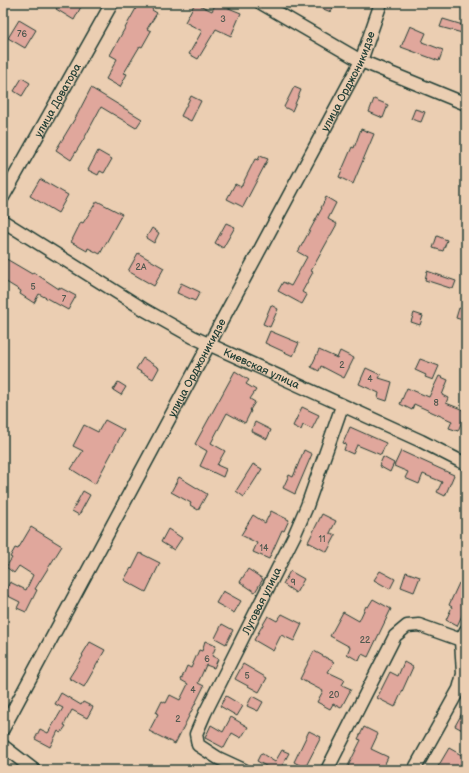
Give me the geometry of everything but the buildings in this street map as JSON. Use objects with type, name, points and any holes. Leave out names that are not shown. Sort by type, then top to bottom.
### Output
[{"type":"street","name":"улица Доватора","points":[[3,197],[112,3]]},
{"type":"street","points":[[261,3],[361,61],[466,104]]},
{"type":"street","name":"улица Орджоникидзе","points":[[3,729],[361,61],[381,3]]},
{"type":"street","name":"Киевская улица","points":[[3,221],[169,324],[466,464]]},
{"type":"street","name":"Луговая улица","points":[[244,770],[218,758],[198,745],[196,734],[205,713],[294,536],[342,406]]},
{"type":"street","points":[[326,770],[395,636],[407,626],[419,625],[463,635],[463,674],[459,689],[414,770]]},
{"type":"street","points":[[3,746],[34,770]]}]
